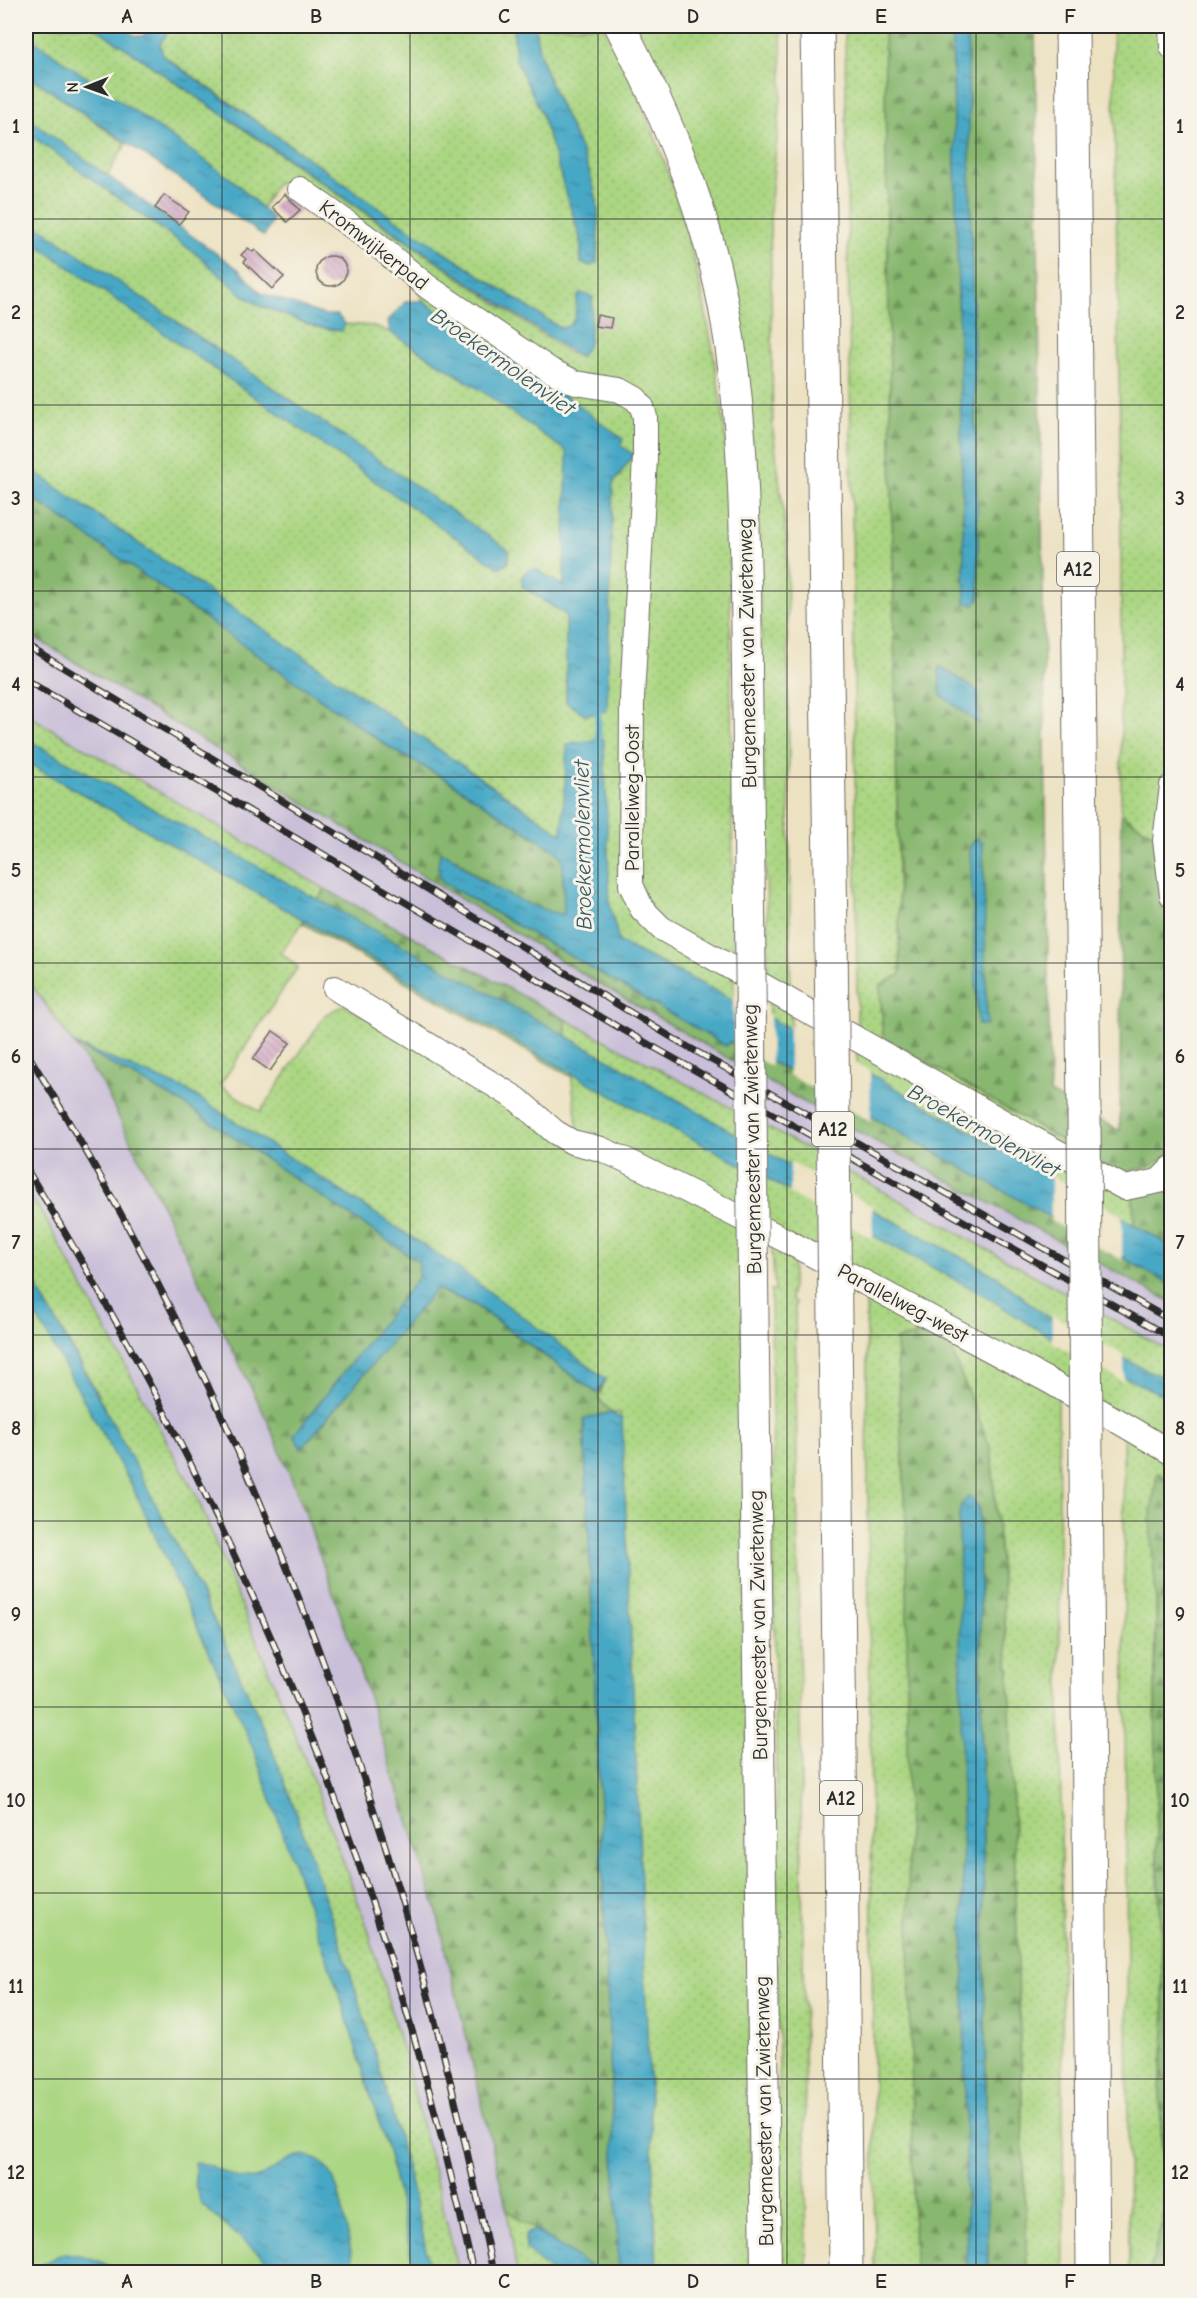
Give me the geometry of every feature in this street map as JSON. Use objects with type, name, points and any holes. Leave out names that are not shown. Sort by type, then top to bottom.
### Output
[{"type":"highway","name":"A12","points":[[817,26],[831,934],[846,2272]]},
{"type":"highway","name":"A12","points":[[1072,26],[1084,1112],[1093,2272]]},
{"type":"main road","name":"Burgemeester van Zwietenweg","points":[[620,26],[664,117],[687,174],[720,288],[732,355],[744,484],[766,2272]]},
{"type":"street","points":[[1171,26],[1172,47]]},
{"type":"street","name":"Kromwijkerpad","points":[[300,189],[375,243],[428,287],[550,370],[576,383],[605,386],[636,399]]},
{"type":"street","name":"Parallelweg-Oost","points":[[636,399],[645,417],[645,458],[632,698],[631,885],[642,909],[661,928],[1030,1137],[1125,1188],[1159,1181],[1172,1168]]},
{"type":"street","points":[[1172,786],[1165,840],[1172,895]]},
{"type":"street","name":"Parallelweg-west","points":[[335,988],[517,1099],[555,1132],[572,1142],[601,1149],[630,1162],[885,1293],[1123,1422],[1172,1453]]},
{"type":"shaded area","points":[[26,632],[591,979],[802,1101],[1171,1302],[1171,1352],[802,1146],[325,889],[26,714]]},
{"type":"shaded area","points":[[26,977],[102,1083],[268,1422],[302,1504],[368,1694],[437,1913],[507,2210],[517,2272],[415,2272],[388,2151],[86,1402],[26,1297]]},
{"type":"green space","points":[[26,26],[93,26],[570,354],[574,321],[570,326],[560,328],[400,223],[163,55],[160,44],[172,26],[513,26],[516,60],[541,112],[581,241],[581,263],[597,203],[585,164],[541,64],[535,26],[603,26],[630,78],[653,131],[672,185],[689,240],[702,296],[722,410],[729,468],[734,1000],[619,942],[567,744],[563,835],[26,466],[26,237],[499,567],[508,563],[508,550],[26,218],[26,132],[195,253],[245,297],[261,306],[316,327],[342,331],[345,324],[373,326],[390,332],[479,389],[567,452],[564,588],[526,589],[566,615],[566,702],[586,715],[606,711],[611,507],[613,483],[622,473],[621,446],[558,390],[423,301],[413,280],[277,182],[262,208],[234,181],[26,35]]},
{"type":"green space","points":[[636,26],[781,26],[782,88],[770,209],[773,430],[787,541],[791,1029],[769,1018],[759,529],[682,123]]},
{"type":"green space","points":[[845,26],[884,26],[900,975],[880,985],[883,1037],[1033,1123],[1165,1159],[1171,1149],[1171,1184],[1133,1194],[1134,1227],[857,1067]]},
{"type":"green space","points":[[884,26],[952,26],[965,601],[974,605],[979,600],[967,26],[1035,26],[1050,1093],[1120,1131],[1121,814],[1160,838],[1160,860],[1172,938],[1171,1149],[1166,1156],[1154,1164],[1117,1173],[883,1037],[880,985],[900,975]],"holes":[[[940,667],[979,723],[941,695]],[[977,838],[983,843],[986,1025],[978,1024],[970,846]]]},
{"type":"green space","points":[[1113,26],[1171,26],[1171,938],[1160,860],[1160,838],[1121,814],[1121,491]]},
{"type":"green space","points":[[26,74],[126,144],[107,176],[26,117]]},
{"type":"green space","points":[[26,493],[392,749],[446,779],[560,854],[563,866],[564,915],[551,913],[522,902],[478,877],[457,858],[442,882],[725,1045],[730,1042],[801,1077],[1171,1285],[1171,1302],[802,1101],[591,979],[26,632]]},
{"type":"green space","points":[[26,714],[325,889],[318,900],[26,739]]},
{"type":"green space","points":[[26,762],[305,919],[281,953],[298,967],[220,1085],[260,1112],[326,1014],[344,1005],[578,1133],[571,1072],[984,1295],[1098,1364],[1171,1398],[1171,1481],[1158,1473],[1155,1677],[1157,1852],[1165,2034],[1160,2087],[1163,2200],[1166,2204],[1150,2272],[1129,2272],[1123,1422],[1058,1379],[1064,2272],[1027,2272],[1009,1672],[991,1449],[896,1340],[907,1533],[914,2272],[875,2272],[866,1277],[795,1239],[791,1300],[795,1303],[807,2272],[781,2272],[771,1290],[775,1291],[770,1225],[742,1210],[752,2272],[657,2272],[620,1413],[612,1413],[598,1398],[605,1379],[447,1261],[185,1089],[74,1044],[26,977]]},
{"type":"green space","points":[[325,889],[565,1019],[567,1037],[318,900]]},
{"type":"green space","points":[[305,919],[571,1072],[572,1077],[302,923]]},
{"type":"green space","points":[[565,1019],[802,1146],[1171,1352],[1171,1381],[1136,1365],[1043,1314],[996,1276],[780,1160],[567,1037]]},
{"type":"green space","points":[[74,1044],[181,1102],[419,1262],[419,1278],[301,1449],[436,1289],[474,1305],[596,1393],[606,1379],[598,1398],[612,1413],[584,1418],[619,2272],[596,2272],[507,2210],[437,1912],[368,1694],[302,1504],[268,1422],[102,1083]]},
{"type":"green space","points":[[1171,1184],[1171,1246],[1134,1227],[1133,1194]]},
{"type":"green space","points":[[26,1190],[45,1218],[197,1497],[305,1759],[367,1926],[408,2069],[459,2272],[431,2272],[313,1862],[265,1732],[205,1601],[147,1488],[87,1374],[26,1269]]},
{"type":"green space","points":[[26,1297],[133,1488],[253,1748],[338,1990],[388,2151],[415,2272],[26,2272]]},
{"type":"green space","points":[[921,1334],[950,1347],[991,1449],[1009,1672],[1027,2272],[988,2272],[979,1507],[961,1505],[967,2272],[914,2272],[907,1785],[907,1533],[896,1340]]},
{"type":"green space","points":[[1157,1473],[1172,1481],[1171,2272],[1150,2272],[1166,2204],[1163,2201],[1160,2087],[1165,2034],[1157,1852],[1155,1677],[1157,1611],[1150,1521]]},
{"type":"green space","points":[[507,2210],[535,2230],[525,2235],[552,2272],[517,2272]]},
{"type":"water","points":[[93,26],[119,26],[136,36],[143,36],[150,26],[172,26],[160,44],[163,56],[400,223],[560,328],[570,325],[573,321],[577,297],[581,293],[593,297],[589,343],[580,358]]},
{"type":"water","points":[[513,26],[535,26],[546,71],[592,180],[597,203],[598,225],[597,263],[590,266],[581,263],[581,241],[541,112],[516,60]]},
{"type":"water","points":[[952,26],[967,26],[979,600],[974,605],[965,602]]},
{"type":"water","points":[[26,35],[234,181],[273,219],[264,236],[26,74]]},
{"type":"water","points":[[26,117],[238,269],[261,293],[324,315],[337,315],[345,324],[342,331],[316,327],[261,306],[245,297],[195,253],[26,132]]},
{"type":"water","points":[[26,218],[509,550],[508,563],[499,568],[26,237]]},
{"type":"water","points":[[406,301],[423,301],[558,390],[623,439],[621,446],[634,455],[613,483],[607,711],[586,715],[566,702],[566,615],[522,586],[522,576],[528,570],[536,569],[564,587],[567,452],[479,389],[390,332],[388,321]]},
{"type":"water","points":[[26,466],[562,834],[567,744],[604,739],[610,906],[619,942],[801,1034],[1171,1246],[1171,1285],[801,1077],[731,1042],[726,1046],[442,882],[438,868],[440,852],[502,892],[543,909],[564,914],[563,866],[560,854],[446,779],[392,749],[26,493]]},
{"type":"water","points":[[939,666],[978,691],[979,724],[941,695]]},
{"type":"water","points":[[26,739],[601,1055],[780,1160],[996,1276],[1043,1314],[1136,1365],[1171,1381],[1171,1398],[1098,1364],[984,1295],[614,1097],[26,762]]},
{"type":"water","points":[[978,838],[983,843],[987,1025],[978,1025],[970,846]]},
{"type":"water","points":[[74,1044],[185,1089],[448,1261],[606,1379],[597,1393],[475,1305],[436,1289],[301,1449],[294,1435],[418,1278],[419,1262],[181,1102]]},
{"type":"water","points":[[26,1269],[121,1438],[181,1554],[210,1612],[273,1752],[306,1842],[372,2044],[410,2180],[431,2272],[415,2272],[388,2151],[338,1990],[253,1748],[133,1488],[26,1297]]},
{"type":"water","points":[[612,1413],[622,1419],[657,2272],[619,2272],[584,1418]]},
{"type":"water","points":[[969,1496],[979,1507],[988,2272],[967,2272],[959,1515],[961,1505]]},
{"type":"water","points":[[304,2155],[323,2164],[333,2177],[341,2202],[355,2272],[275,2272],[274,2267],[201,2204],[195,2184],[195,2162],[209,2165],[241,2179],[248,2179],[263,2175],[290,2159]]},
{"type":"water","points":[[535,2230],[596,2272],[552,2272],[526,2250],[525,2235]]},
{"type":"water","points":[[64,2253],[92,2259],[118,2272],[32,2272]]},
{"type":"pier","points":[[733,996],[770,1015],[771,1066],[734,1047]]},
{"type":"pier","points":[[789,1025],[870,1071],[871,1122],[789,1075]]},
{"type":"pier","points":[[790,1162],[872,1206],[873,1239],[790,1194]]},
{"type":"pier","points":[[1051,1175],[1122,1216],[1122,1260],[1051,1221]]},
{"type":"pier","points":[[1052,1315],[1124,1355],[1124,1382],[1052,1342]]},
{"type":"building","points":[[285,194],[300,210],[287,222],[272,207]]},
{"type":"building","points":[[164,195],[189,212],[179,224],[155,208]]},
{"type":"building","points":[[248,248],[253,252],[255,250],[284,277],[272,289],[244,262],[246,259],[241,255]]},
{"type":"building","points":[[331,256],[337,257],[345,265],[345,277],[337,285],[331,286],[325,285],[317,277],[316,271],[317,265],[325,257]]},
{"type":"building","points":[[597,315],[612,318],[610,328],[595,326]]},
{"type":"building","points":[[273,1031],[290,1043],[270,1071],[253,1059]]},
{"type":"waterway","name":"Broekermolenvliet","points":[[598,706],[598,749]]},
{"type":"railway","points":[[26,645],[676,1040],[1172,1321]]},
{"type":"railway","points":[[26,680],[618,1027],[1172,1338]]},
{"type":"railway","points":[[26,1051],[110,1194],[186,1340],[254,1489],[315,1640],[369,1794],[416,1951],[457,2110],[493,2272]]},
{"type":"railway","points":[[26,1168],[102,1297],[173,1429],[238,1563],[297,1700],[350,1840],[398,1982],[439,2126],[473,2272]]}]
